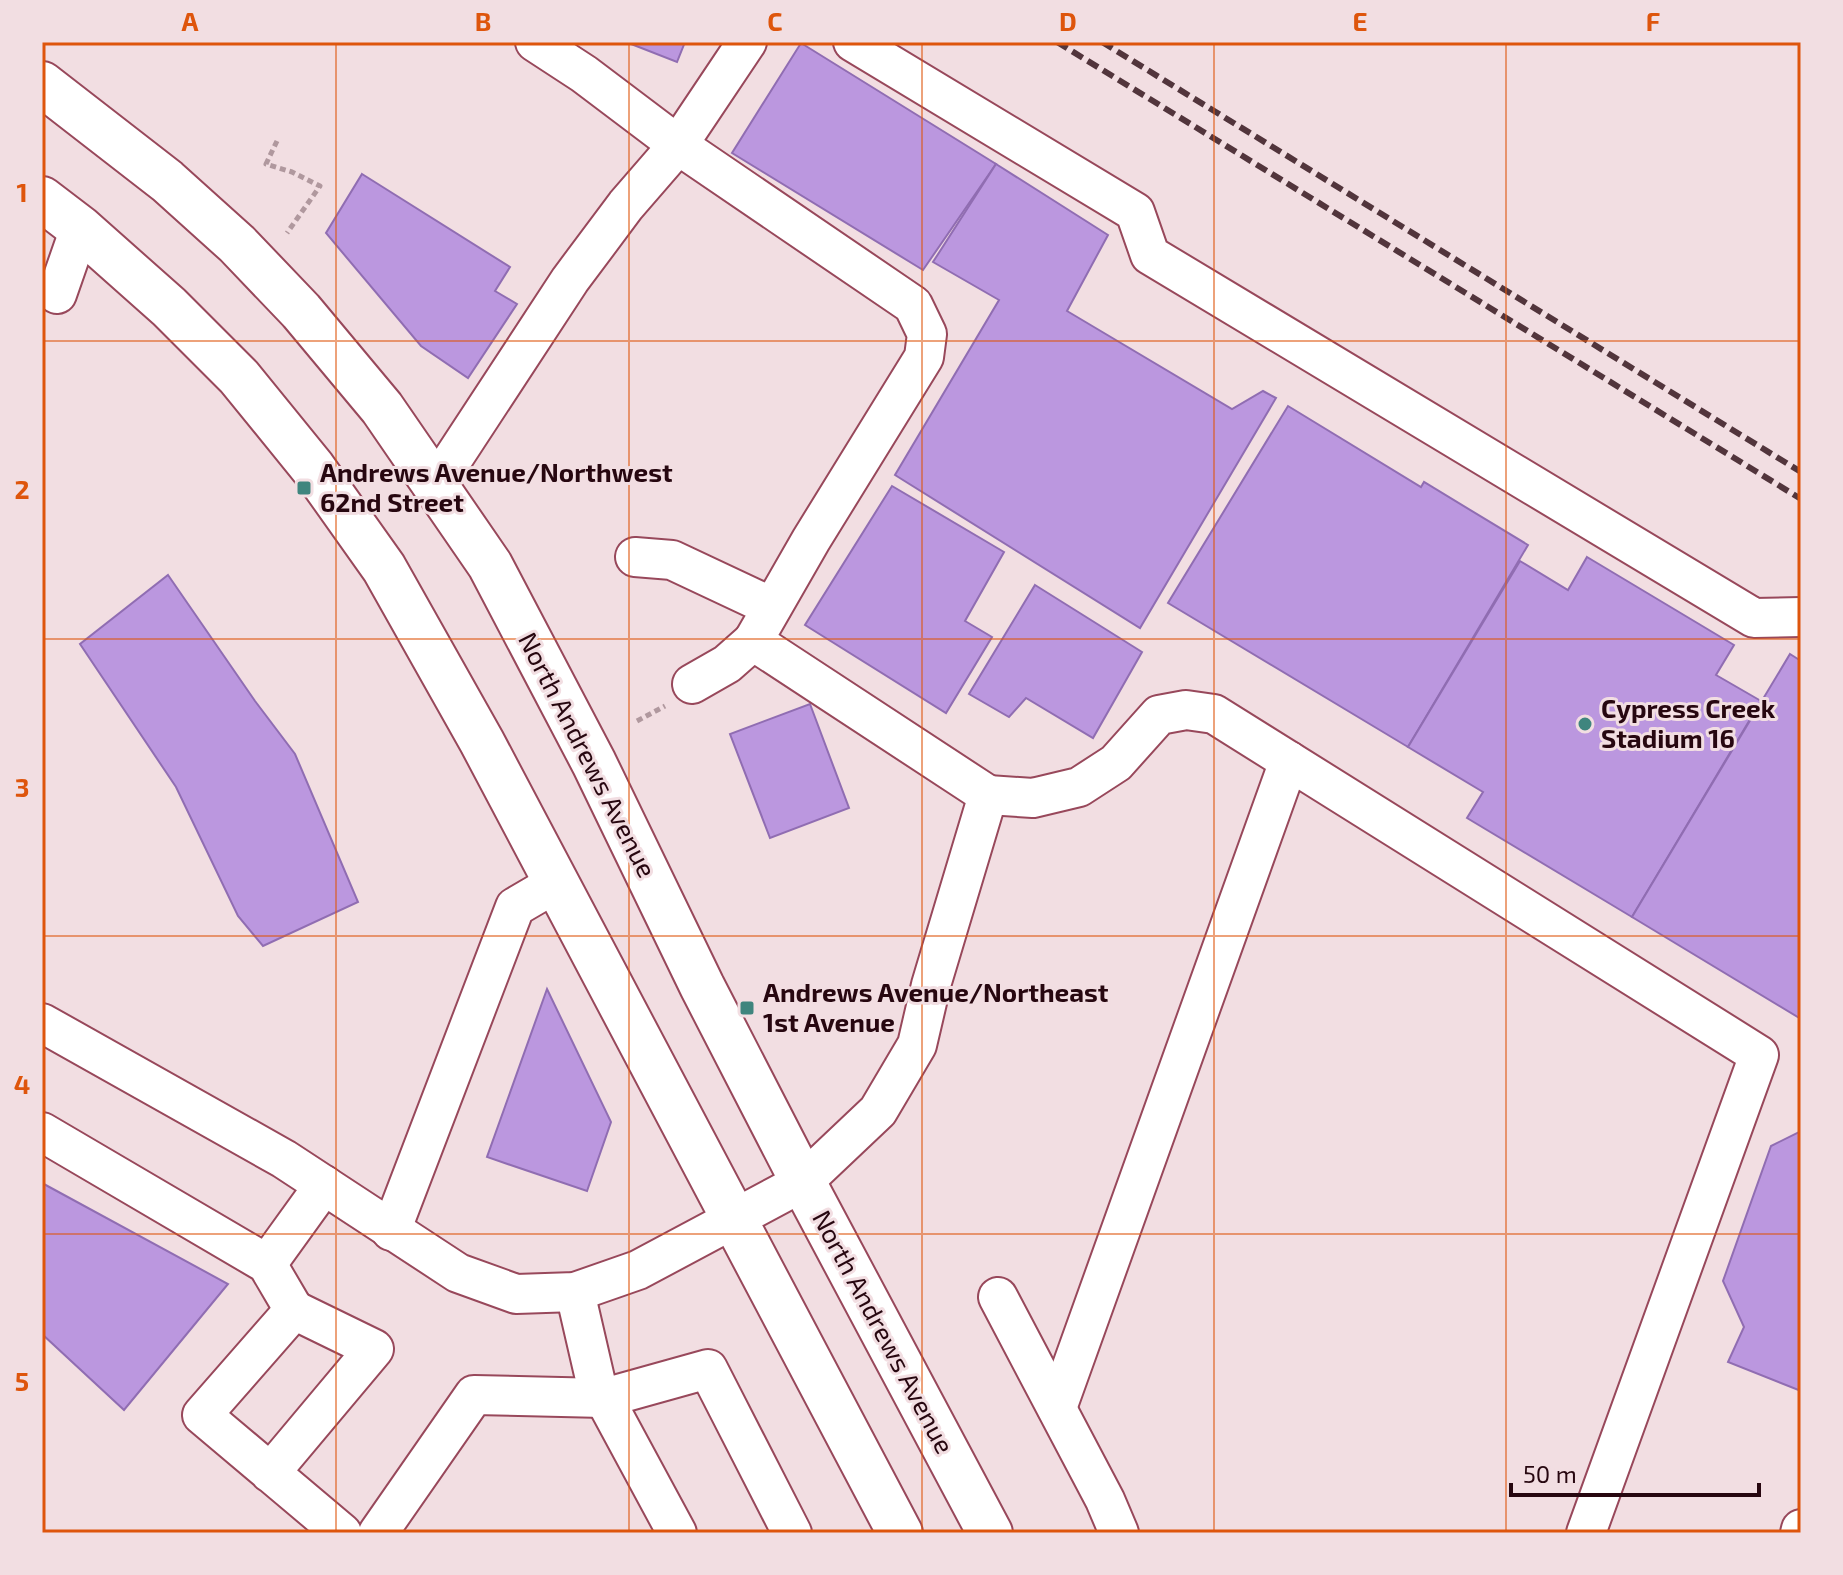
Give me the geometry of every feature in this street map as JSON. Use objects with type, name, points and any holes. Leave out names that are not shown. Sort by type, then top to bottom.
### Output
[{"type":"main road","name":"North Andrews Avenue","points":[[42,84],[167,181],[237,244],[301,311],[382,408],[490,565],[594,763],[702,986],[803,1182],[990,1533]]},
{"type":"main road","points":[[42,199],[80,228],[169,307],[239,377],[313,468],[384,568],[482,742],[900,1533]]},
{"type":"lane","points":[[535,42],[584,74],[678,145],[913,305],[927,334],[924,357],[753,641],[727,664],[682,693]]},
{"type":"lane","points":[[435,486],[570,280],[626,205],[678,145],[747,42]]},
{"type":"lane","points":[[853,42],[1135,212],[1150,255],[1754,618],[1801,617]]},
{"type":"lane","points":[[57,294],[80,228]]},
{"type":"lane","points":[[635,557],[672,560],[772,607]]},
{"type":"lane","points":[[753,641],[988,795],[1033,798],[1079,787],[1116,763],[1159,715],[1186,710],[1214,714],[1759,1055],[1586,1533]]},
{"type":"lane","points":[[1057,1408],[1289,761]]},
{"type":"lane","points":[[42,1023],[284,1159],[458,1273],[516,1294],[575,1292],[638,1270],[803,1182],[878,1111],[917,1045],[931,985],[988,795]]},
{"type":"lane","points":[[391,1231],[515,907],[556,883]]},
{"type":"lane","points":[[42,1132],[267,1264],[294,1310],[374,1349],[270,1473]]},
{"type":"lane","points":[[267,1264],[324,1185]]},
{"type":"lane","points":[[575,1292],[596,1383],[677,1533]]},
{"type":"lane","points":[[998,1297],[1119,1533]]},
{"type":"lane","points":[[294,1310],[202,1415],[342,1533]]},
{"type":"lane","points":[[378,1533],[474,1395],[604,1398],[708,1369],[792,1533]]},
{"type":"path","points":[[277,141],[266,164],[292,172],[320,186],[287,233]]},
{"type":"path","points":[[637,721],[682,693]]},
{"type":"building","points":[[626,42],[685,42],[677,62]]},
{"type":"building","points":[[801,43],[996,164],[923,270],[732,153]]},
{"type":"building","points":[[996,164],[1108,235],[1067,311],[1232,409],[1263,391],[1276,398],[1140,628],[895,475],[999,300],[933,262]]},
{"type":"building","points":[[362,174],[510,267],[495,291],[517,304],[468,378],[421,346],[326,233]]},
{"type":"building","points":[[1288,406],[1421,487],[1424,482],[1528,545],[1408,747],[1168,603]]},
{"type":"building","points":[[892,486],[1004,552],[965,621],[992,637],[946,713],[805,625]]},
{"type":"building","name":"Cypress Creek Stadium 16","points":[[1587,557],[1734,645],[1716,675],[1761,701],[1632,917],[1467,818],[1483,792],[1408,747],[1520,561],[1568,590]]},
{"type":"building","points":[[168,575],[295,754],[358,902],[263,946],[238,916],[176,787],[80,644]]},
{"type":"building","points":[[1035,585],[1142,652],[1093,738],[1026,698],[1009,717],[969,694]]},
{"type":"building","points":[[1790,654],[1801,661],[1801,1019],[1632,917]]},
{"type":"building","points":[[810,704],[849,808],[770,838],[730,734]]},
{"type":"building","points":[[547,989],[611,1122],[587,1191],[487,1157]]},
{"type":"building","points":[[1801,1131],[1801,1391],[1728,1362],[1744,1327],[1723,1281],[1771,1146]]},
{"type":"building","points":[[42,1183],[228,1284],[124,1410],[42,1334]]},
{"type":"railway","points":[[1057,42],[1801,499]]},
{"type":"railway","points":[[1102,42],[1801,472]]},
{"type":"place","name":"Andrews Avenue/Northwest 62nd Street","points":[[304,488]]},
{"type":"place","name":"Cypress Creek Stadium 16","points":[[1585,724]]},
{"type":"place","name":"Andrews Avenue/Northeast 1st Avenue","points":[[747,1008]]}]
